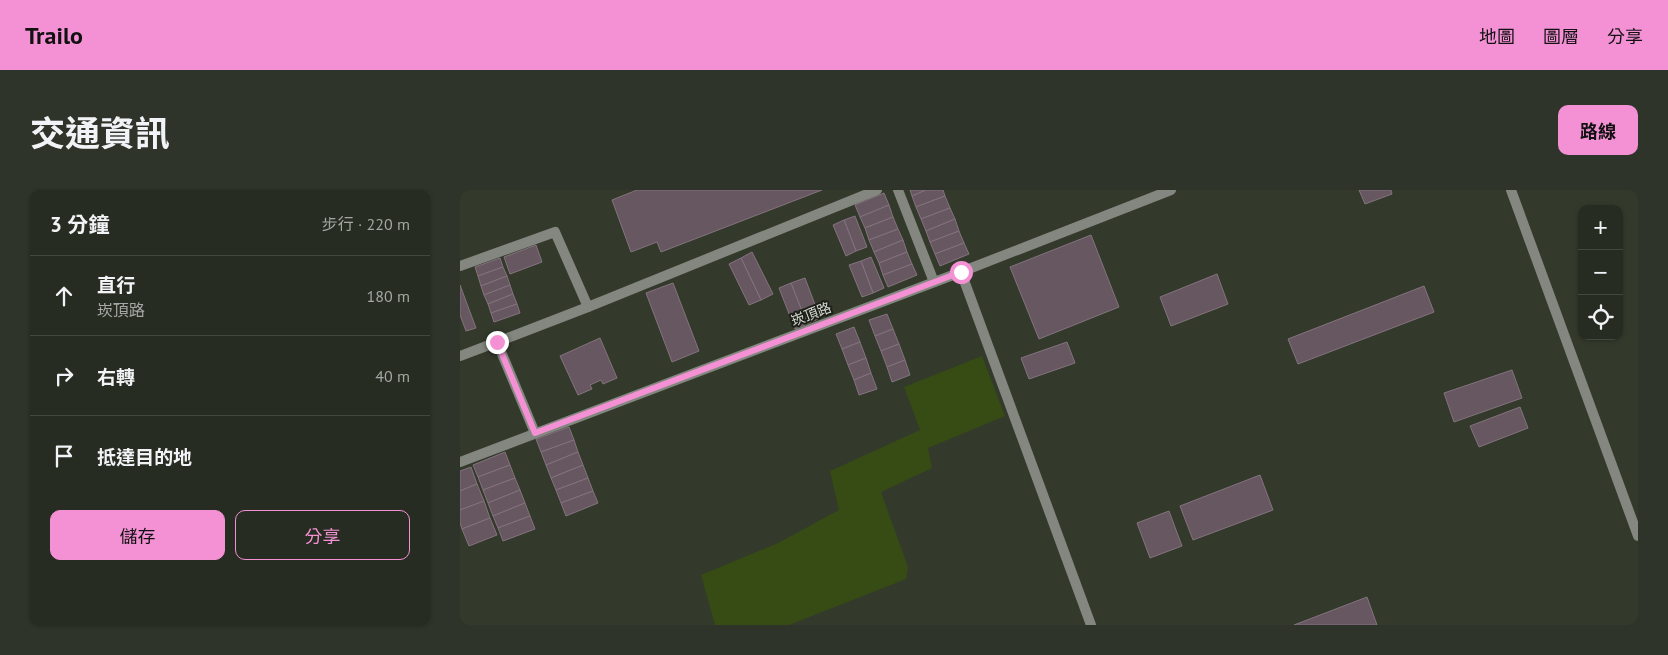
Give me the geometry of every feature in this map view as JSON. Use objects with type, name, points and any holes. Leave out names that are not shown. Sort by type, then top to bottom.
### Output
[{"type":"street","points":[[460,356],[588,307],[877,190]]},
{"type":"street","points":[[898,190],[934,282]]},
{"type":"street","name":"崁頂路","points":[[460,462],[961,272],[1171,190]]},
{"type":"street","points":[[1511,190],[1638,536]]},
{"type":"street","points":[[460,266],[555,232],[588,307]]},
{"type":"street","points":[[961,272],[1091,625]]},
{"type":"street","points":[[497,342],[535,433]]},
{"type":"green space","points":[[982,356],[1005,416],[928,448],[932,468],[881,492],[908,567],[906,579],[789,625],[715,625],[701,575],[778,543],[839,510],[830,471],[920,430],[904,387]]},
{"type":"building","points":[[637,190],[822,190],[661,252],[657,242],[631,252],[612,200]]},
{"type":"building","points":[[910,190],[926,190],[912,196]]},
{"type":"building","points":[[926,190],[943,190],[945,196],[916,207],[912,196]]},
{"type":"building","points":[[1359,190],[1391,190],[1392,194],[1365,204]]},
{"type":"building","points":[[884,193],[889,205],[860,217],[855,205]]},
{"type":"building","points":[[945,196],[950,208],[921,219],[916,207]]},
{"type":"building","points":[[889,205],[893,217],[865,228],[860,217]]},
{"type":"building","points":[[950,208],[955,219],[926,231],[921,219]]},
{"type":"building","points":[[855,216],[867,247],[856,251],[844,220]]},
{"type":"building","points":[[893,217],[898,229],[869,240],[865,228]]},
{"type":"building","points":[[955,219],[959,231],[930,242],[926,231]]},
{"type":"building","points":[[844,220],[856,251],[846,256],[833,225]]},
{"type":"building","points":[[898,229],[903,240],[874,252],[869,240]]},
{"type":"building","points":[[959,231],[964,243],[935,254],[930,242]]},
{"type":"building","points":[[1091,235],[1119,307],[1039,339],[1010,267]]},
{"type":"building","points":[[903,240],[907,252],[879,263],[874,252]]},
{"type":"building","points":[[964,243],[969,254],[940,266],[935,254]]},
{"type":"building","points":[[536,245],[542,262],[510,274],[504,257]]},
{"type":"building","points":[[752,252],[773,294],[761,300],[741,258]]},
{"type":"building","points":[[907,252],[912,264],[883,275],[879,263]]},
{"type":"building","points":[[871,257],[884,288],[873,293],[861,261]]},
{"type":"building","points":[[500,258],[503,267],[478,276],[475,267]]},
{"type":"building","points":[[741,258],[761,300],[749,305],[729,264]]},
{"type":"building","points":[[861,261],[873,293],[862,297],[849,265]]},
{"type":"building","points":[[912,264],[917,275],[888,287],[883,275]]},
{"type":"building","points":[[503,267],[507,276],[481,286],[478,276]]},
{"type":"building","points":[[1217,274],[1228,304],[1171,326],[1160,297]]},
{"type":"building","points":[[507,276],[510,285],[484,295],[481,286]]},
{"type":"building","points":[[805,278],[820,318],[807,324],[791,283]]},
{"type":"building","points":[[673,283],[699,351],[672,362],[646,293]]},
{"type":"building","points":[[791,283],[807,324],[795,329],[779,288]]},
{"type":"building","points":[[460,285],[476,328],[466,331],[460,315]]},
{"type":"building","points":[[510,285],[513,294],[488,304],[484,295]]},
{"type":"building","points":[[1424,286],[1434,312],[1298,364],[1288,339]]},
{"type":"building","points":[[513,294],[517,304],[491,313],[488,304]]},
{"type":"building","points":[[517,304],[520,313],[494,322],[491,313]]},
{"type":"building","points":[[887,314],[893,329],[875,336],[869,320]]},
{"type":"building","points":[[854,327],[860,342],[842,349],[836,334]]},
{"type":"building","points":[[893,329],[899,344],[881,351],[875,336]]},
{"type":"building","points":[[600,338],[617,378],[603,384],[601,380],[590,385],[592,389],[578,395],[560,356]]},
{"type":"building","points":[[860,342],[866,358],[848,365],[842,349]]},
{"type":"building","points":[[1067,342],[1075,363],[1029,379],[1021,358]]},
{"type":"building","points":[[899,344],[905,360],[887,367],[881,351]]},
{"type":"building","points":[[866,358],[871,373],[854,380],[848,365]]},
{"type":"building","points":[[905,360],[910,375],[892,382],[887,367]]},
{"type":"building","points":[[1512,370],[1522,398],[1454,422],[1444,393]]},
{"type":"building","points":[[871,373],[877,389],[859,395],[854,380]]},
{"type":"building","points":[[1520,407],[1528,428],[1479,447],[1470,426]]},
{"type":"building","points":[[569,427],[574,440],[541,452],[536,439]]},
{"type":"building","points":[[574,440],[578,452],[546,465],[541,452]]},
{"type":"building","points":[[505,452],[510,465],[478,477],[473,465]]},
{"type":"building","points":[[578,452],[583,465],[551,478],[546,465]]},
{"type":"building","points":[[510,465],[515,478],[483,490],[478,477]]},
{"type":"building","points":[[583,465],[588,478],[556,490],[551,478]]},
{"type":"building","points":[[471,467],[477,484],[460,491],[460,471]]},
{"type":"building","points":[[1260,475],[1273,510],[1193,540],[1180,506]]},
{"type":"building","points":[[515,478],[520,490],[488,503],[483,490]]},
{"type":"building","points":[[588,478],[593,491],[561,503],[556,490]]},
{"type":"building","points":[[477,484],[484,501],[460,510],[460,491]]},
{"type":"building","points":[[520,490],[525,503],[493,516],[488,503]]},
{"type":"building","points":[[593,491],[598,503],[566,516],[561,503]]},
{"type":"building","points":[[484,501],[490,518],[462,529],[460,510]]},
{"type":"building","points":[[525,503],[530,516],[498,528],[493,516]]},
{"type":"building","points":[[1169,511],[1182,546],[1150,558],[1137,523]]},
{"type":"building","points":[[530,516],[535,529],[503,541],[498,528]]},
{"type":"building","points":[[490,518],[497,535],[469,546],[462,529]]},
{"type":"building","points":[[1367,597],[1377,625],[1294,625]]},
{"type":"route","points":[[497,342],[535,433],[961,272]]}]
